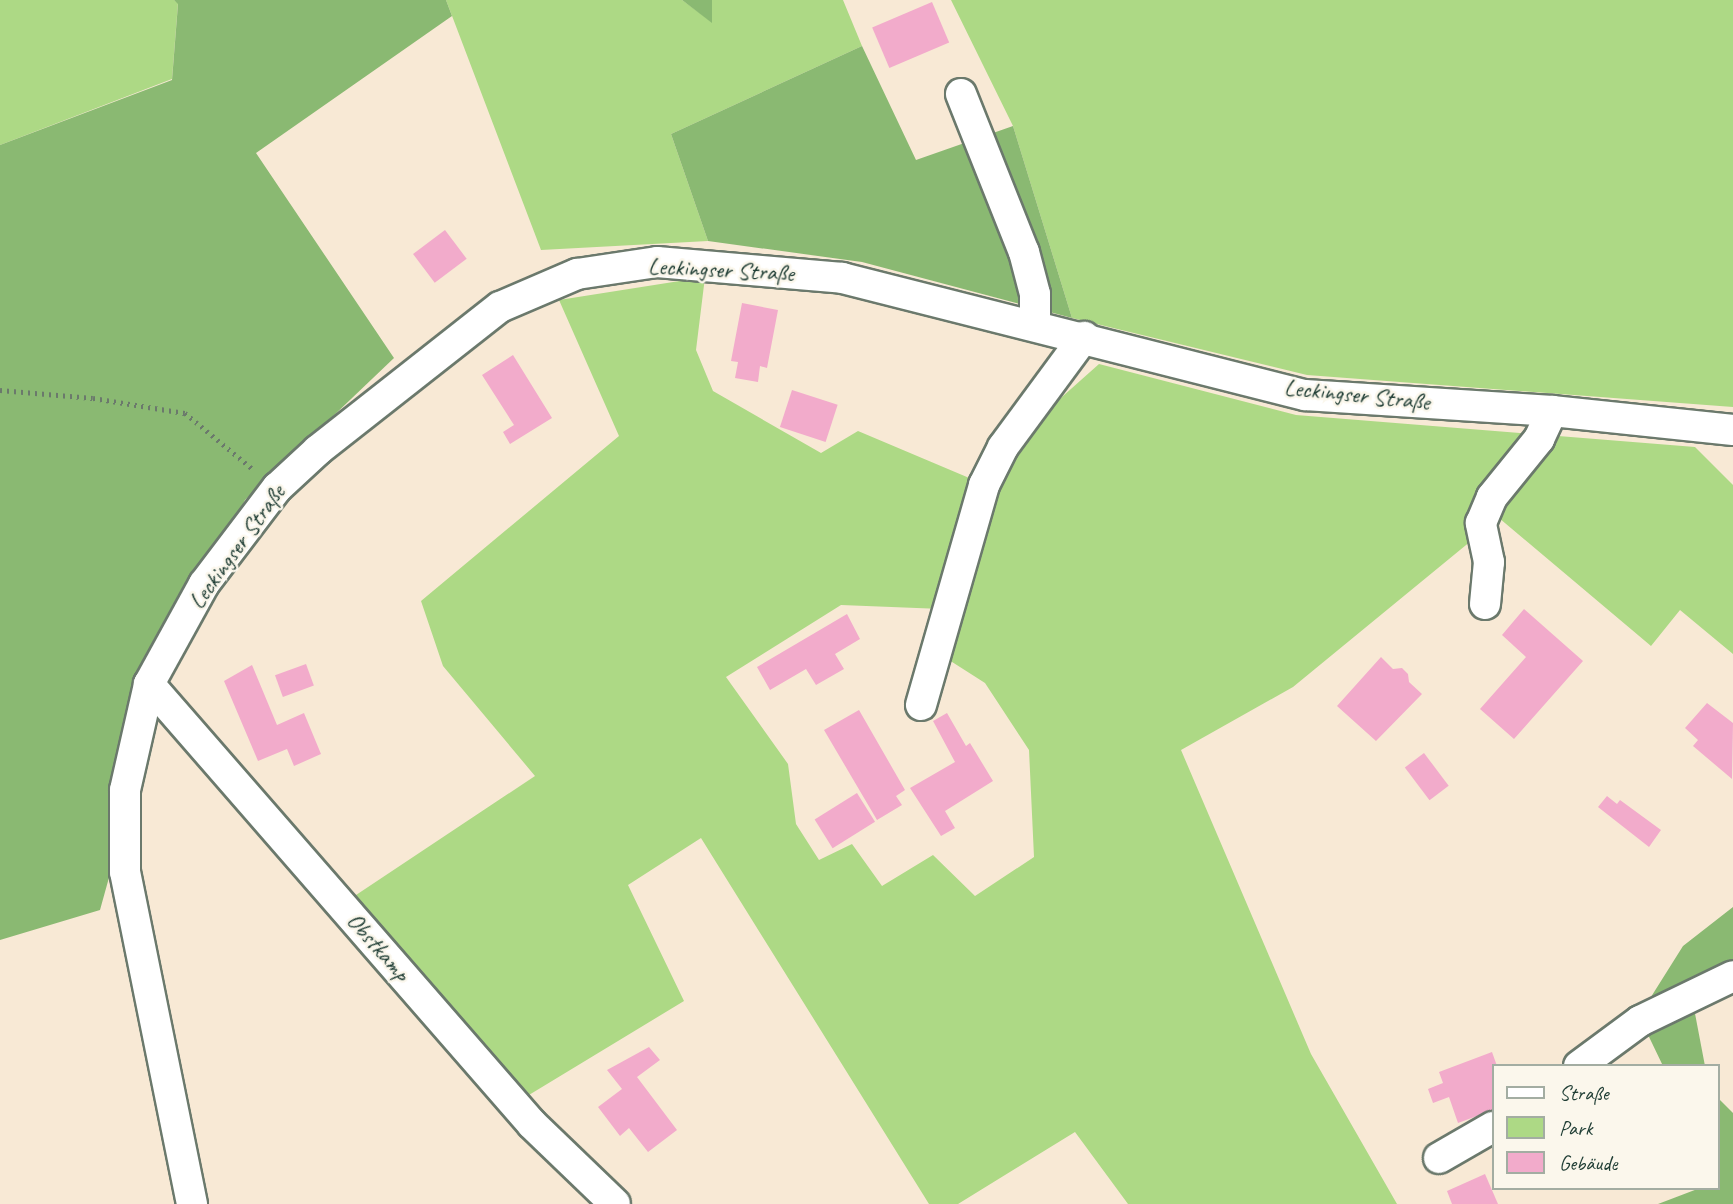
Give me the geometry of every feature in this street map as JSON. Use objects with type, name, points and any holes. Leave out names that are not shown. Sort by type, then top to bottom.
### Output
[{"type":"street","points":[[961,94],[1024,252],[1035,293],[1035,325]]},
{"type":"street","name":"Leckingser Straße","points":[[192,1204],[125,872],[125,790],[149,684],[204,584],[276,488],[318,450],[500,307],[577,274],[657,262],[842,278],[1305,395],[1552,411],[1733,430]]},
{"type":"street","points":[[921,705],[984,485],[1003,447],[1084,337]]},
{"type":"street","points":[[1485,604],[1489,562],[1480,523],[1492,497],[1539,439],[1552,411]]},
{"type":"street","name":"Obstkamp","points":[[149,684],[532,1124],[615,1204]]},
{"type":"street","points":[[1582,1064],[1640,1021],[1733,976]]},
{"type":"street","points":[[1439,1158],[1492,1128]]},
{"type":"path","points":[[0,390],[93,398],[185,413],[276,488]]},
{"type":"green space","points":[[0,0],[174,0],[178,3],[172,79],[0,145]]},
{"type":"green space","points":[[174,0],[446,0],[452,16],[256,153],[394,358],[245,500],[163,683],[100,910],[0,940],[0,145],[172,80],[178,4]]},
{"type":"green space","points":[[446,0],[682,0],[712,22],[712,0],[843,0],[862,46],[671,134],[708,241],[541,250]]},
{"type":"green space","points":[[682,0],[712,0],[712,23]]},
{"type":"green space","points":[[951,0],[1733,0],[1733,407],[1307,375],[1072,318],[1013,126]]},
{"type":"green space","points":[[862,46],[916,160],[1013,126],[1072,318],[862,262],[708,241],[671,134]]},
{"type":"green space","points":[[705,277],[696,350],[713,391],[821,453],[858,431],[974,480],[942,609],[841,605],[726,677],[788,764],[796,824],[819,860],[852,844],[882,886],[933,855],[975,896],[1034,857],[1029,750],[985,683],[949,660],[985,510],[1017,437],[1099,364],[1296,415],[1695,447],[1733,485],[1733,654],[1680,610],[1651,646],[1499,518],[1293,687],[1181,750],[1311,1054],[1397,1204],[1128,1204],[1075,1132],[958,1204],[929,1204],[701,838],[628,885],[684,1001],[519,1101],[347,901],[535,776],[443,666],[421,601],[619,436],[559,300]]},
{"type":"green space","points":[[1733,907],[1733,963],[1689,982],[1705,1064],[1662,1064],[1639,1016],[1683,946]]},
{"type":"green space","points":[[1719,1099],[1733,1113],[1733,1204],[1658,1204],[1695,1190],[1719,1190]]},
{"type":"building","points":[[932,2],[949,43],[889,68],[872,27]]},
{"type":"building","points":[[445,230],[467,259],[435,283],[413,254]]},
{"type":"building","points":[[742,303],[778,310],[767,368],[760,366],[758,382],[735,378],[738,362],[731,361]]},
{"type":"building","points":[[513,355],[552,418],[510,444],[503,432],[514,425],[482,375]]},
{"type":"building","points":[[792,390],[838,405],[826,442],[780,427]]},
{"type":"building","points":[[1524,609],[1583,661],[1514,739],[1480,709],[1526,657],[1502,635]]},
{"type":"building","points":[[847,614],[860,639],[835,654],[844,669],[816,685],[806,669],[770,690],[757,667]]},
{"type":"building","points":[[1381,657],[1393,669],[1402,668],[1408,674],[1409,682],[1422,694],[1376,741],[1337,706]]},
{"type":"building","points":[[306,664],[314,686],[283,697],[275,675]]},
{"type":"building","points":[[252,665],[277,725],[304,713],[321,754],[294,766],[287,749],[258,761],[224,681]]},
{"type":"building","points":[[1707,703],[1733,723],[1732,779],[1693,746],[1698,740],[1685,728]]},
{"type":"building","points":[[859,710],[905,790],[896,796],[902,805],[877,820],[824,730]]},
{"type":"building","points":[[947,713],[966,746],[970,743],[993,781],[945,811],[955,828],[941,836],[910,788],[955,762],[933,721]]},
{"type":"building","points":[[1424,753],[1449,786],[1430,800],[1405,767]]},
{"type":"building","points":[[857,793],[875,822],[833,848],[815,819]]},
{"type":"building","points":[[1607,796],[1617,804],[1620,800],[1661,830],[1649,847],[1598,807]]},
{"type":"building","points":[[649,1047],[660,1060],[637,1077],[677,1130],[648,1152],[629,1128],[620,1136],[598,1107],[622,1089],[607,1070]]},
{"type":"building","points":[[1492,1052],[1496,1064],[1492,1064],[1492,1110],[1458,1123],[1449,1097],[1433,1103],[1428,1089],[1443,1083],[1439,1072]]},
{"type":"building","points":[[1485,1174],[1498,1204],[1452,1204],[1447,1191]]}]
